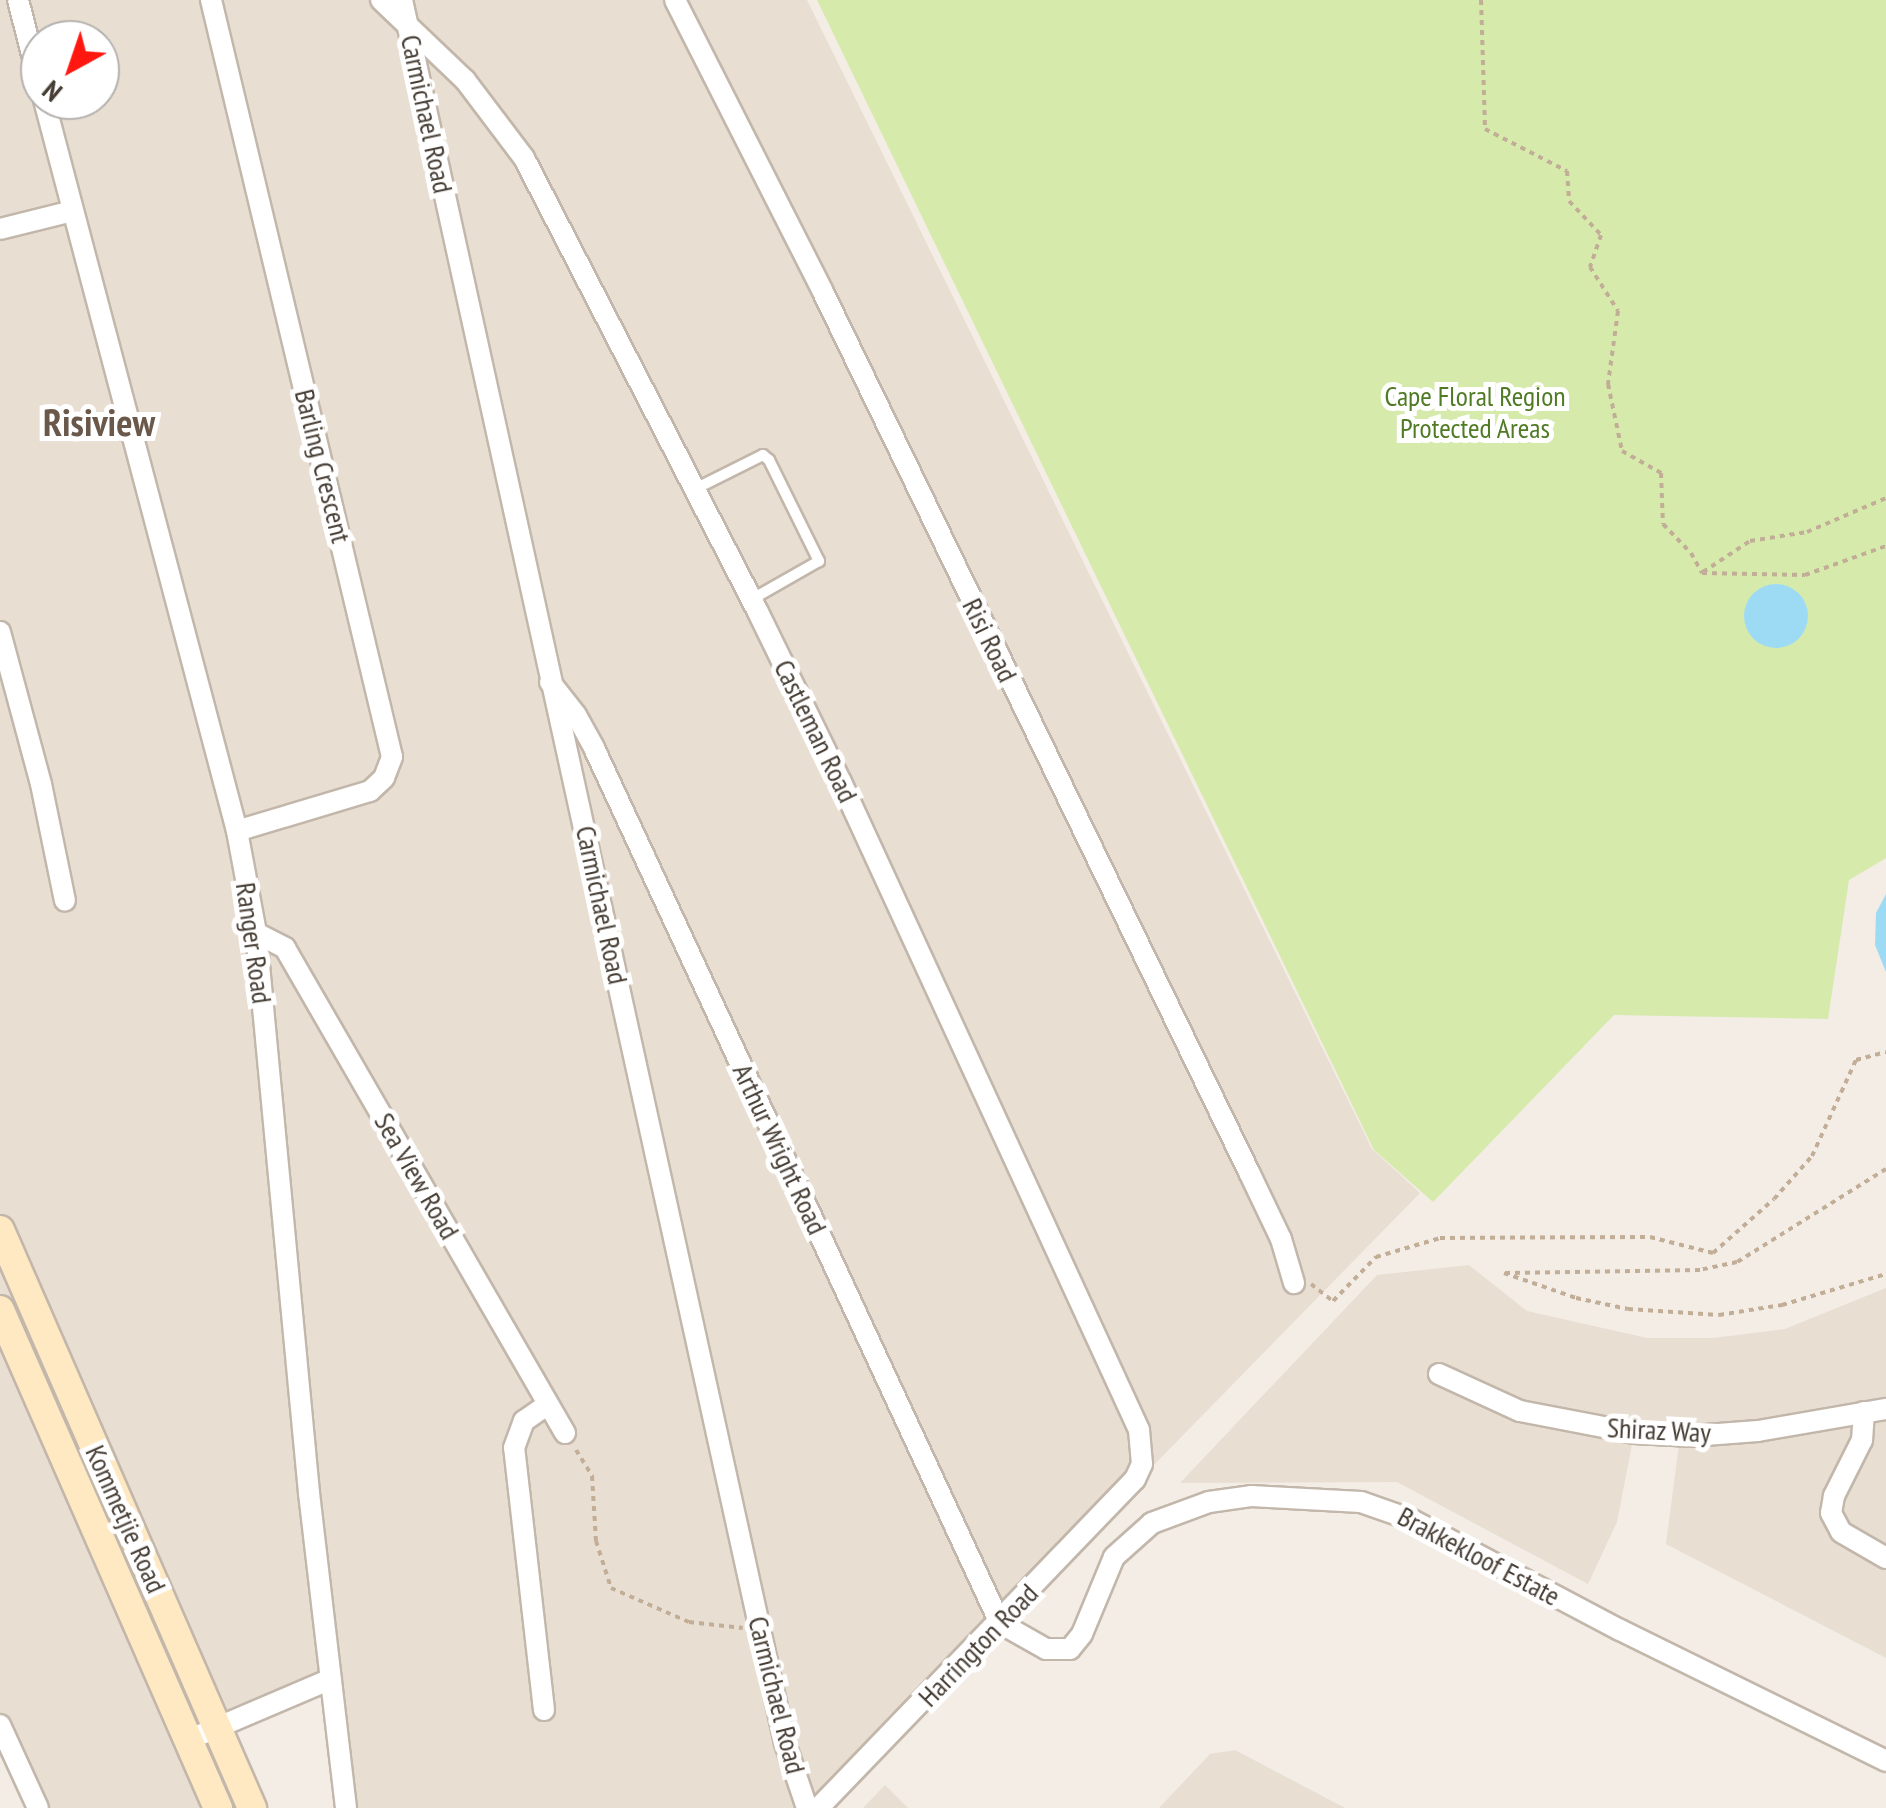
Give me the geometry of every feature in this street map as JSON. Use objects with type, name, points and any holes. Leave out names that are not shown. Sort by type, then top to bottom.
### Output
[{"type":"main road","name":"Kommetjie Road","points":[[0,1230],[252,1808]]},
{"type":"main road","name":"Kommetjie Road","points":[[0,1310],[218,1808]]},
{"type":"street","name":"Barling Crescent","points":[[211,0],[392,757],[384,778],[370,791],[237,831]]},
{"type":"street","name":"Castleman Road","points":[[381,0],[465,80],[524,158],[696,489],[752,599],[1125,1396],[1141,1441],[1142,1464],[1136,1479]]},
{"type":"street","name":"Carmichael Road","points":[[402,0],[785,1742],[806,1808]]},
{"type":"street","name":"Risi Road","points":[[676,0],[822,290],[1292,1274]]},
{"type":"street","name":"Ranger Road","points":[[49,120],[237,831],[256,934],[346,1808]]},
{"type":"street","points":[[0,229],[72,211]]},
{"type":"street","points":[[0,632],[40,784],[65,901]]},
{"type":"street","name":"Arthur Wright Road","points":[[550,682],[576,714],[594,748],[1000,1623]]},
{"type":"street","name":"Sea View Road","points":[[256,934],[285,948],[565,1433]]},
{"type":"street","name":"Shiraz Way","points":[[1439,1374],[1520,1411],[1634,1434],[1692,1436],[1758,1431],[1886,1409]]},
{"type":"street","points":[[544,1710],[514,1448],[524,1421],[548,1404]]},
{"type":"street","points":[[1864,1412],[1862,1440],[1834,1496],[1831,1513],[1841,1532],[1886,1558]]},
{"type":"street","name":"Harrington Road","points":[[818,1808],[1136,1479]]},
{"type":"street","name":"Brakkekloof Estate","points":[[1000,1623],[1046,1649],[1070,1649],[1082,1634],[1114,1557],[1152,1523],[1209,1502],[1241,1496],[1361,1502],[1412,1520],[1714,1678],[1886,1760]]},
{"type":"street","points":[[188,1740],[331,1679]]},
{"type":"street","points":[[0,1725],[38,1808]]},
{"type":"lane","points":[[696,489],[763,455],[769,460],[819,561],[752,599]]},
{"type":"path","points":[[1480,0],[1485,129],[1567,171],[1569,201],[1601,234],[1590,267],[1618,311],[1608,384],[1622,451],[1661,473],[1663,524],[1690,553],[1702,573]]},
{"type":"path","points":[[1702,573],[1750,541],[1806,532],[1886,498]]},
{"type":"path","points":[[1702,573],[1805,575],[1886,546]]},
{"type":"path","points":[[1292,1274],[1329,1301],[1340,1296],[1376,1257],[1440,1238],[1650,1237],[1713,1253],[1774,1199],[1812,1156],[1853,1064],[1864,1055],[1886,1052]]},
{"type":"path","points":[[1886,1169],[1737,1262],[1700,1270],[1504,1273],[1576,1298],[1628,1308],[1719,1315],[1782,1305],[1886,1274]]},
{"type":"path","points":[[565,1433],[592,1476],[596,1541],[612,1588],[689,1622],[760,1628]]},
{"type":"shaded area","points":[[0,0],[807,0],[1372,1149],[1420,1193],[818,1808],[346,1808],[331,1680],[189,1740],[218,1808],[38,1808],[0,1725]]},
{"type":"shaded area","points":[[1469,1265],[1527,1311],[1647,1338],[1713,1338],[1785,1329],[1886,1288],[1886,1658],[1666,1544],[1680,1437],[1634,1434],[1617,1522],[1588,1584],[1397,1482],[1180,1483],[1377,1275]]},
{"type":"shaded area","points":[[1235,1750],[1345,1808],[1159,1808],[1210,1754]]},
{"type":"shaded area","points":[[885,1785],[908,1808],[863,1808]]},
{"type":"green space","name":"Cape Floral Region Protected Areas","points":[[817,0],[1886,0],[1886,858],[1849,880],[1828,1019],[1614,1015],[1433,1202],[1374,1150]]},
{"type":"water","points":[[1776,584],[1798,594],[1808,616],[1798,638],[1776,648],[1754,638],[1744,616],[1754,594]]},
{"type":"water","points":[[1886,894],[1886,972],[1875,945],[1876,913]]},
{"type":"district","name":"Risiview","points":[[99,422]]}]
